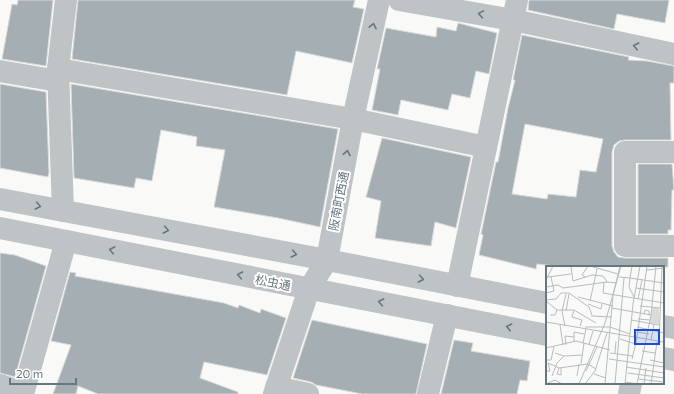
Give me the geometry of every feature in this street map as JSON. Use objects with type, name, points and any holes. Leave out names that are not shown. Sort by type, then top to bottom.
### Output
[{"type":"street","points":[[63,211],[58,75],[66,0]]},
{"type":"street","name":"阪南町西通","points":[[275,391],[309,289],[327,260],[379,0]]},
{"type":"street","points":[[400,0],[515,10],[674,54]]},
{"type":"street","points":[[457,286],[515,10]]},
{"type":"street","points":[[0,72],[58,75],[354,119],[486,147]]},
{"type":"street","points":[[674,152],[625,152],[625,246],[674,246]]},
{"type":"street","points":[[0,199],[546,303]]},
{"type":"street","name":"松虫通","points":[[0,228],[546,335]]},
{"type":"street","points":[[0,385],[23,394],[66,241]]},
{"type":"street","points":[[428,394],[447,315]]},
{"type":"street","points":[[664,326],[674,328]]},
{"type":"street","points":[[664,358],[674,360]]},
{"type":"street","points":[[629,394],[631,384]]},
{"type":"street","points":[[275,391],[308,394]]},
{"type":"building","points":[[18,0],[53,0],[46,66],[2,59],[12,4],[17,5]]},
{"type":"building","points":[[78,0],[355,0],[353,7],[364,9],[352,63],[296,51],[287,95],[72,59]]},
{"type":"building","points":[[529,0],[669,0],[665,23],[617,14],[614,29],[528,10]]},
{"type":"building","points":[[458,23],[497,33],[489,74],[476,71],[470,98],[452,94],[448,110],[401,100],[398,115],[372,110],[380,69],[377,69],[386,28],[436,37],[437,27],[456,31]]},
{"type":"building","points":[[522,35],[629,57],[628,60],[647,61],[674,66],[674,83],[670,83],[671,140],[619,141],[614,145],[612,152],[612,246],[614,252],[618,257],[625,258],[668,258],[668,267],[554,266],[537,264],[536,269],[479,255],[483,235],[481,234],[515,80],[513,80]],"holes":[[[525,124],[603,139],[596,172],[580,170],[576,197],[548,194],[547,199],[512,194]]]},
{"type":"building","points":[[0,84],[46,92],[48,177],[0,168]]},
{"type":"building","points":[[71,84],[338,129],[320,227],[214,207],[225,150],[196,146],[197,137],[161,130],[152,181],[136,178],[134,188],[74,178]]},
{"type":"building","points":[[382,138],[471,157],[456,228],[435,222],[431,246],[375,238],[381,201],[366,197]]},
{"type":"building","points":[[638,164],[672,164],[674,190],[672,190],[671,230],[668,230],[668,234],[638,234]]},
{"type":"building","points":[[0,253],[15,255],[46,266],[15,377],[0,373]]},
{"type":"building","points":[[70,272],[76,273],[75,276],[224,303],[238,308],[239,305],[260,313],[261,309],[286,318],[267,375],[204,362],[200,378],[238,392],[238,394],[98,394],[78,386],[76,394],[53,394],[71,345],[51,341]]},
{"type":"building","points":[[312,320],[427,344],[416,394],[362,394],[316,385],[311,382],[293,378]]},
{"type":"building","points":[[454,340],[473,343],[471,351],[530,361],[527,381],[520,380],[517,394],[441,394]]}]
